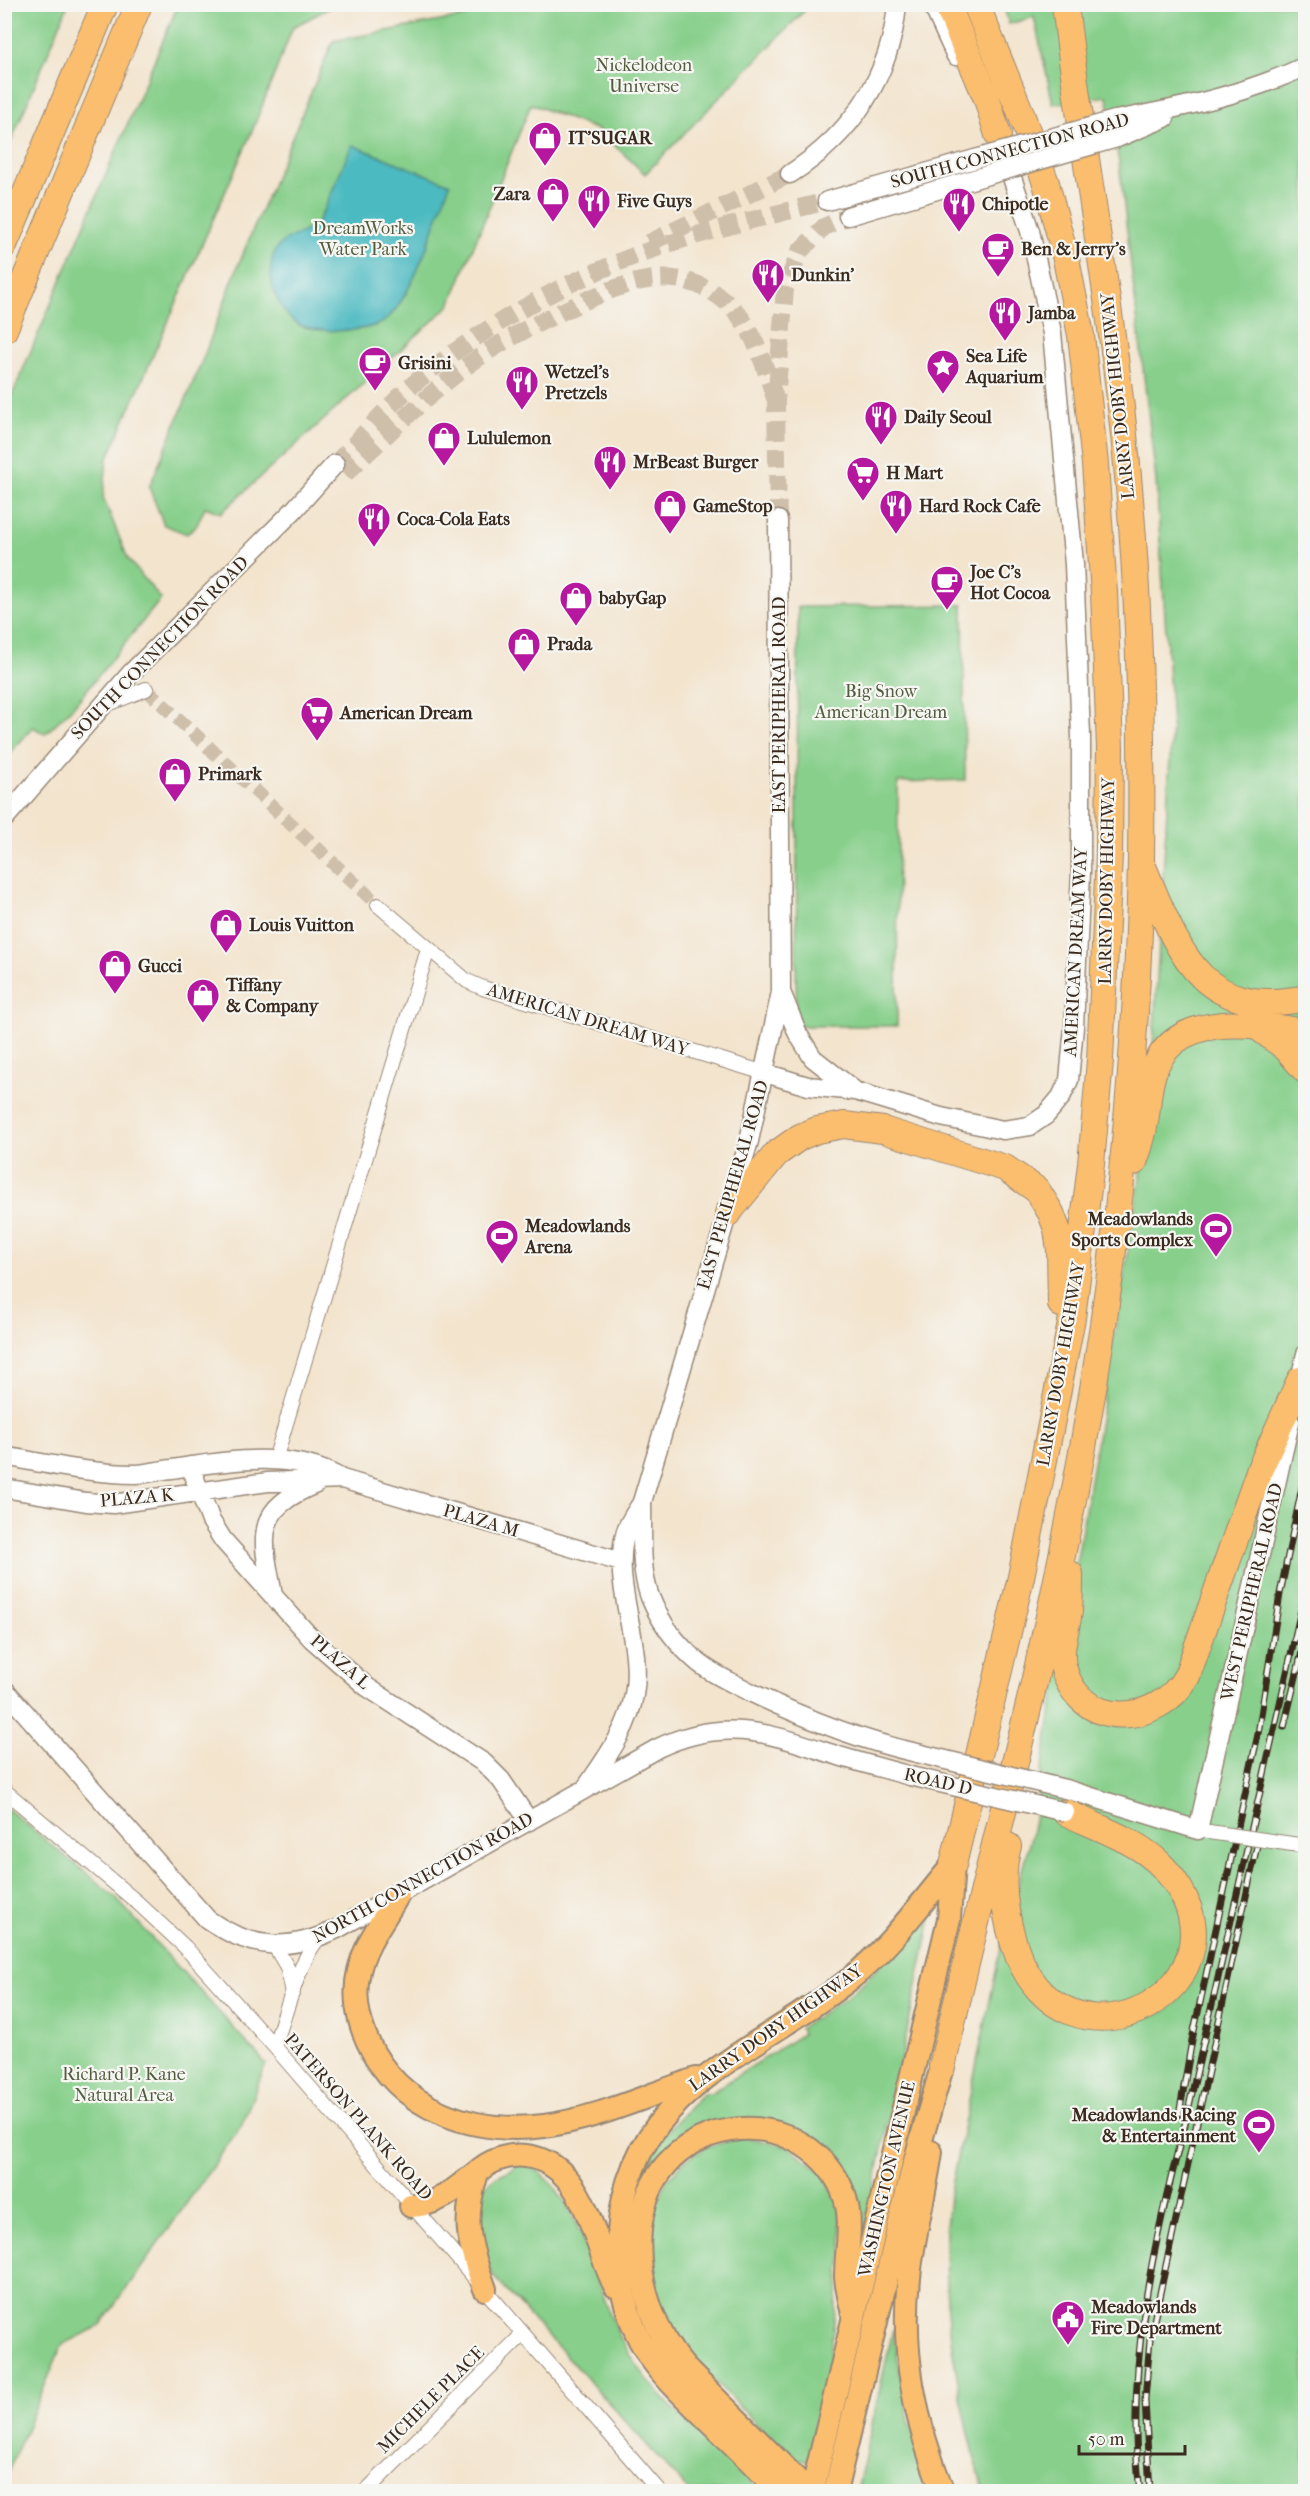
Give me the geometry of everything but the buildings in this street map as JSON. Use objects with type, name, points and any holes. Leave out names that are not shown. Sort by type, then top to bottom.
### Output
[{"type":"highway","points":[[4,245],[105,4]]},
{"type":"highway","points":[[4,330],[139,4]]},
{"type":"highway","points":[[948,4],[987,99],[998,135]]},
{"type":"highway","name":"LARRY DOBY HIGHWAY","points":[[953,1865],[1023,1567],[1060,1368],[1072,1318],[1086,1205],[1104,988],[1110,823],[1105,604],[1090,412],[1072,284],[1040,166],[976,4]]},
{"type":"highway","points":[[985,4],[990,38]]},
{"type":"highway","name":"LARRY DOBY HIGHWAY","points":[[942,2067],[999,1819],[1022,1736],[1072,1509],[1102,1330],[1116,1226],[1131,1062],[1141,861],[1138,639],[1126,460],[1109,306],[1065,4]]},
{"type":"highway","points":[[1141,861],[1175,942],[1186,961],[1218,989],[1243,1000],[1265,1002],[1305,998]]},
{"type":"highway","points":[[1265,1002],[1305,1014]]},
{"type":"highway","points":[[1116,1226],[1144,1128],[1153,1072],[1161,1056],[1174,1042],[1201,1028],[1221,1024],[1305,1032]]},
{"type":"highway","points":[[1257,1027],[1286,1048],[1305,1071]]},
{"type":"highway","points":[[728,1213],[770,1160],[785,1147],[817,1130],[835,1126],[873,1127],[1005,1168],[1037,1191],[1051,1213],[1057,1229],[1060,1250],[1060,1368]]},
{"type":"highway","points":[[1072,1509],[1069,1611],[1062,1654],[1065,1672],[1077,1694],[1094,1707],[1113,1714],[1145,1712],[1171,1697],[1187,1676],[1258,1471],[1300,1380]]},
{"type":"highway","points":[[1022,1736],[1014,1823],[1004,1861],[1003,1882],[1005,1908],[1016,1950],[1042,1991],[1066,2010],[1085,2017],[1105,2019],[1137,2013],[1165,1996],[1179,1979],[1194,1940],[1192,1920],[1177,1884],[1162,1865],[1067,1801]]},
{"type":"main road","name":"LARRY DOBY HIGHWAY","points":[[775,2485],[658,2367],[640,2341],[626,2306],[619,2268],[621,2209],[631,2173],[655,2126],[681,2096],[706,2076],[851,1978],[889,1942],[953,1865]]},
{"type":"main road","name":"WASHINGTON AVENUE","points":[[810,2492],[949,1919],[953,1865]]},
{"type":"main road","points":[[398,1895],[366,1948],[358,1972],[357,1998],[365,2036],[377,2059],[396,2084],[421,2103],[465,2122],[503,2127],[543,2126],[605,2112],[706,2076]]},
{"type":"main road","name":"LARRY DOBY HIGHWAY","points":[[942,2067],[930,2158],[909,2278],[906,2332],[914,2400],[925,2444],[943,2492]]},
{"type":"main road","name":"WASHINGTON AVENUE","points":[[835,2492],[913,2168],[942,2067]]},
{"type":"main road","points":[[810,2492],[684,2368],[669,2349],[655,2324],[643,2286],[639,2237],[646,2201],[661,2171],[676,2155],[694,2143],[716,2133],[740,2129],[773,2132],[794,2140],[812,2151],[828,2166],[840,2184],[847,2205],[851,2228],[846,2278],[854,2318]]},
{"type":"main road","points":[[411,2206],[441,2200],[492,2162],[522,2156],[543,2161],[560,2172],[582,2201],[605,2264],[626,2306]]},
{"type":"main road","points":[[477,2173],[467,2210],[467,2234],[484,2289]]},
{"type":"street","points":[[790,174],[833,142],[864,104],[885,62],[897,4]]},
{"type":"street","name":"AMERICAN DREAM WAY","points":[[378,904],[467,981],[483,988],[808,1086],[855,1091],[973,1125],[1017,1130],[1034,1124],[1050,1111],[1066,1088],[1070,1071],[1080,882],[1081,736],[1075,576],[1067,462],[1053,343],[1042,282],[1023,206],[998,135],[979,103],[932,4]]},
{"type":"street","name":"SOUTH CONNECTION ROAD","points":[[848,216],[1115,120],[1194,106],[1246,91],[1305,66]]},
{"type":"street","name":"SOUTH CONNECTION ROAD","points":[[827,201],[1117,138],[1194,106]]},
{"type":"street","name":"SOUTH CONNECTION ROAD","points":[[4,819],[99,708],[321,482],[340,469]]},
{"type":"street","name":"EAST PERIPHERAL ROAD","points":[[586,1788],[619,1738],[634,1695],[636,1651],[623,1590],[621,1562],[627,1528],[642,1502],[728,1213],[765,1073],[781,992],[778,520]]},
{"type":"street","points":[[99,708],[146,689]]},
{"type":"street","points":[[275,1461],[428,949]]},
{"type":"street","points":[[781,992],[798,1034],[813,1058],[855,1091]]},
{"type":"street","name":"WEST PERIPHERAL ROAD","points":[[1203,1831],[1305,1354]]},
{"type":"street","name":"PLAZA K","points":[[4,1456],[81,1470],[135,1474],[190,1466]]},
{"type":"street","name":"PLAZA M","points":[[190,1466],[230,1461],[275,1461],[326,1470],[342,1479],[621,1562]]},
{"type":"street","name":"PLAZA L","points":[[190,1466],[211,1521],[222,1540],[312,1639],[367,1687],[488,1767],[501,1780],[529,1821]]},
{"type":"street","name":"PLAZA M","points":[[199,1491],[268,1482],[321,1482],[342,1479]]},
{"type":"street","points":[[273,1596],[264,1547],[268,1522],[279,1504],[292,1493],[321,1482]]},
{"type":"street","name":"PLAZA K","points":[[4,1488],[86,1502],[113,1504],[199,1491]]},
{"type":"street","name":"ROAD D","points":[[642,1502],[642,1557],[650,1596],[665,1625],[686,1652],[717,1675],[792,1711],[868,1740],[917,1753],[1067,1801]]},
{"type":"street","name":"NORTH CONNECTION ROAD","points":[[4,1689],[207,1919],[238,1937],[273,1945],[291,1945],[320,1937],[586,1788]]},
{"type":"street","name":"ROAD D","points":[[586,1788],[675,1740],[721,1730],[775,1734],[910,1776],[1067,1801],[1203,1831],[1302,1846]]},
{"type":"street","name":"PATERSON PLANK ROAD","points":[[4,1790],[170,1933],[274,2046],[660,2492]]},
{"type":"street","points":[[274,2046],[292,1992],[310,1951],[320,1937]]},
{"type":"street","points":[[273,1945],[287,1967],[292,1992]]},
{"type":"street","name":"MICHELE PLACE","points":[[365,2492],[523,2334]]},
{"type":"green space","points":[[4,5],[68,5],[5,156]]},
{"type":"green space","points":[[178,5],[335,5],[293,27],[253,129],[107,460],[103,497],[128,559],[161,599],[73,707],[45,734],[33,727],[5,759],[5,412]]},
{"type":"green space","name":"DreamWorks Water Park","points":[[472,5],[810,5],[645,174],[598,130],[531,104],[450,305],[221,513],[205,507],[197,525],[187,534],[164,525],[149,487],[204,356],[239,263],[333,41],[467,16]]},
{"type":"green space","name":"Meadowlands Sports Complex","points":[[1003,5],[1305,5],[1305,2491],[984,2492],[958,2381],[947,2305],[946,2228],[950,2191],[1002,1943],[1031,1837],[1148,1130],[1172,724],[1156,480],[1119,162],[1107,96],[1053,104],[1034,17],[1009,24]]},
{"type":"green space","name":"Big Snow American Dream","points":[[963,605],[965,780],[898,782],[897,1026],[796,1026],[798,607]]},
{"type":"green space","name":"Richard P. Kane Natural Area","points":[[5,1807],[113,1895],[266,2064],[241,2126],[100,2326],[62,2345],[5,2479]]},
{"type":"green space","points":[[928,1913],[932,1914],[861,2248],[857,2246],[821,2146],[704,2126],[677,2139],[645,2175],[642,2174],[659,2140],[703,2093],[711,2093],[802,2034],[800,2028],[845,1998],[867,1979]]},
{"type":"green space","points":[[746,2137],[789,2147],[822,2172],[839,2202],[843,2250],[826,2384],[810,2460],[788,2456],[685,2351],[658,2308],[647,2252],[653,2212],[667,2180],[686,2159],[708,2146]]},
{"type":"green space","points":[[518,2164],[537,2170],[553,2185],[567,2206],[590,2256],[614,2324],[642,2372],[679,2415],[760,2491],[689,2491],[495,2278],[476,2240],[474,2213],[483,2189],[494,2178]]},
{"type":"green space","points":[[893,2329],[909,2421],[932,2491],[857,2492]]},
{"type":"water","points":[[352,145],[450,184],[416,274],[398,306],[387,319],[380,324],[357,329],[330,331],[306,327],[291,319],[279,304],[271,275],[273,256],[280,244],[316,224],[324,211]]},
{"type":"tunnel","points":[[649,243],[790,174]]},
{"type":"tunnel","points":[[335,464],[388,408],[422,377],[487,330],[557,290],[659,247],[714,230],[827,201]]},
{"type":"tunnel","points":[[778,520],[776,401],[785,289],[800,251],[824,227],[848,216]]},
{"type":"tunnel","points":[[345,474],[431,394],[487,352],[565,310],[613,289],[651,279],[688,282],[707,289],[725,301],[744,322],[751,334],[776,401]]},
{"type":"tunnel","points":[[146,689],[378,905]]},
{"type":"railway","points":[[1179,2115],[1192,2040],[1258,1734],[1280,1594],[1306,1468]]},
{"type":"railway","points":[[1140,2492],[1136,2445],[1136,2399],[1139,2352],[1153,2260],[1306,1588]]},
{"type":"railway","points":[[1284,1727],[1306,1635]]},
{"type":"railway","points":[[1150,2492],[1145,2400],[1150,2339],[1258,1841]]},
{"type":"place","name":"IT'SUGAR","points":[[545,167]]},
{"type":"place","name":"Zara","points":[[553,223]]},
{"type":"place","name":"Five Guys","points":[[594,230]]},
{"type":"place","name":"Chipotle","points":[[959,233]]},
{"type":"place","name":"Ben & Jerry's","points":[[998,278]]},
{"type":"place","name":"Dunkin'","points":[[768,304]]},
{"type":"place","name":"Jamba","points":[[1005,342]]},
{"type":"place","name":"Grisini","points":[[375,392]]},
{"type":"place","name":"Sea Life Aquarium","points":[[943,395]]},
{"type":"place","name":"Wetzel's Pretzels","points":[[522,411]]},
{"type":"place","name":"Daily Seoul","points":[[881,446]]},
{"type":"place","name":"Lululemon","points":[[444,467]]},
{"type":"place","name":"MrBeast Burger","points":[[610,491]]},
{"type":"place","name":"H Mart","points":[[863,502]]},
{"type":"place","name":"GameStop","points":[[670,535]]},
{"type":"place","name":"Hard Rock Cafe","points":[[896,535]]},
{"type":"place","name":"Coca-Cola Eats","points":[[374,548]]},
{"type":"place","name":"Joe C's Hot Cocoa","points":[[947,611]]},
{"type":"place","name":"babyGap","points":[[576,627]]},
{"type":"place","name":"Prada","points":[[524,673]]},
{"type":"place","name":"American Dream","points":[[317,742]]},
{"type":"place","name":"Primark","points":[[175,803]]},
{"type":"place","name":"Louis Vuitton","points":[[226,954]]},
{"type":"place","name":"Gucci","points":[[115,995]]},
{"type":"place","name":"Tiffany & Company","points":[[203,1024]]},
{"type":"place","name":"Meadowlands Sports Complex","points":[[1216,1258]]},
{"type":"place","name":"Meadowlands Arena","points":[[502,1265]]},
{"type":"place","name":"Meadowlands Racing & Entertainment","points":[[1259,2154]]},
{"type":"place","name":"Meadowlands Fire Department","points":[[1068,2346]]},
{"type":"park label","name":"Nickelodeon Universe","points":[[644,76]]}]
